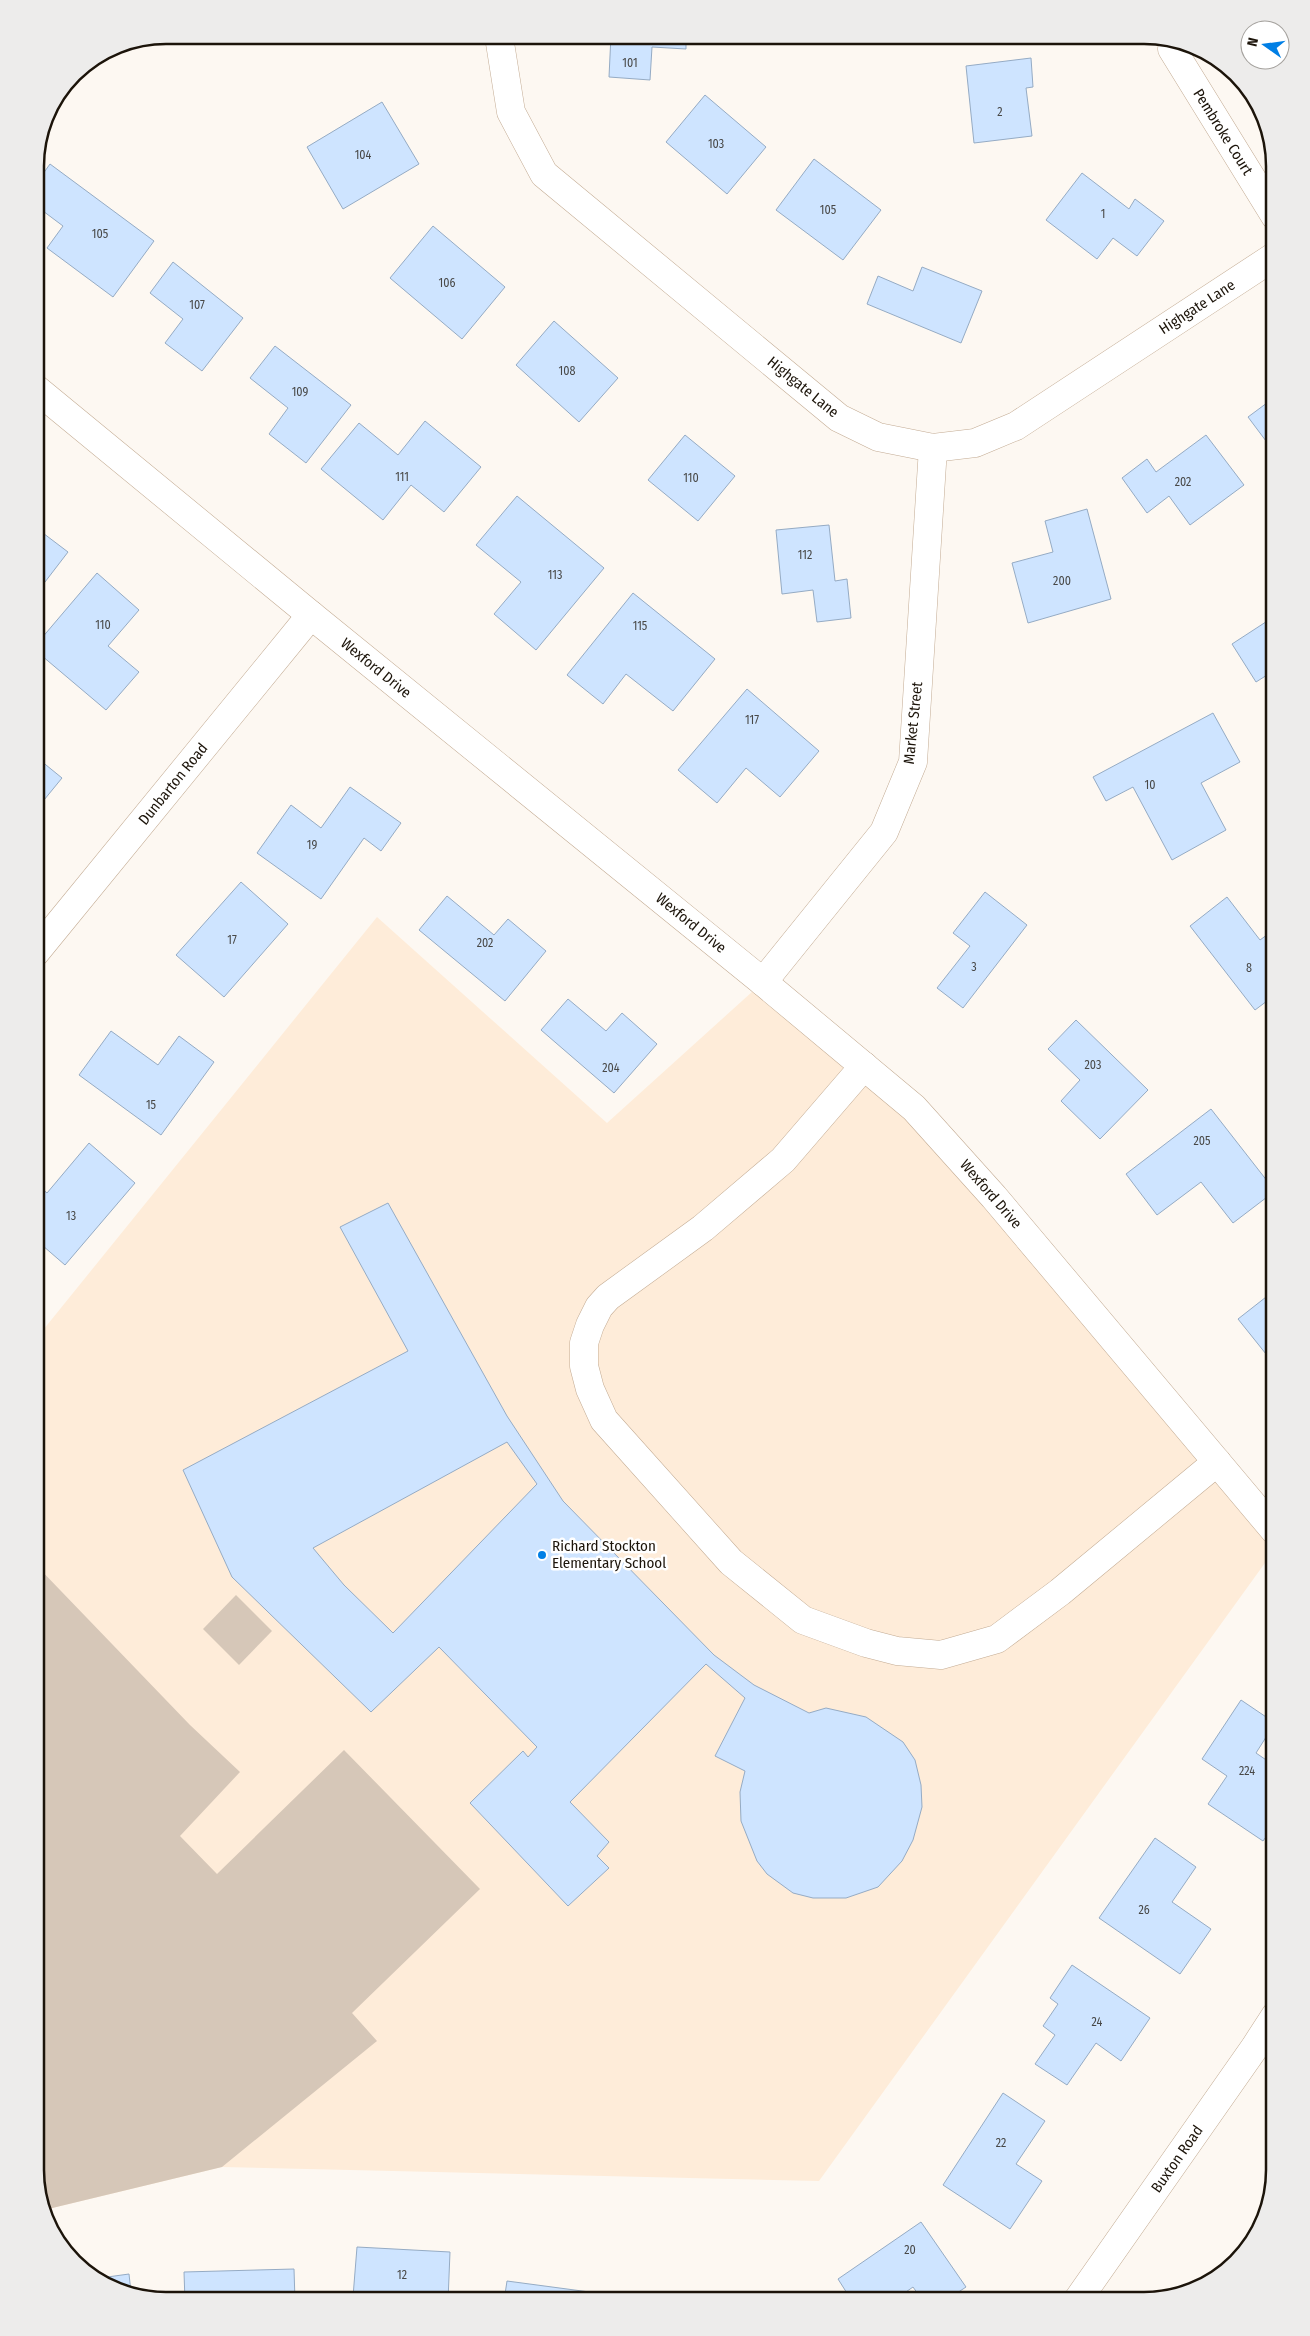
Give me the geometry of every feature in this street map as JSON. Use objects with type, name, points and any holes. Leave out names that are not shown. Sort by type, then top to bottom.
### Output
[{"type":"street","name":"Highgate Lane","points":[[500,44],[511,112],[544,174],[840,418],[878,438],[933,448],[975,443],[1016,426],[1266,262]]},
{"type":"street","name":"Pembroke Court","points":[[1172,49],[1266,201]]},
{"type":"street","name":"Wexford Drive","points":[[44,395],[763,982],[914,1108],[994,1197],[1266,1520]]},
{"type":"street","name":"Market Street","points":[[763,982],[884,832],[913,762],[933,448]]},
{"type":"street","name":"Dunbarton Road","points":[[44,942],[311,615]]},
{"type":"street","points":[[864,1066],[783,1160],[703,1228],[608,1297],[599,1307],[584,1343],[584,1366],[590,1389],[604,1420],[731,1562],[802,1620],[866,1643],[897,1651],[941,1654],[997,1639],[1060,1592],[1217,1462]]},
{"type":"street","name":"Buxton Road","points":[[1083,2292],[1266,2030]]},
{"type":"shaded area","points":[[377,917],[607,1123],[763,982],[914,1108],[1266,1520],[1266,1561],[819,2181],[222,2167],[50,2209],[46,2194],[44,2170],[44,1329]]},
{"type":"shaded area","points":[[44,1573],[190,1725],[240,1772],[180,1836],[217,1874],[344,1750],[480,1889],[352,2013],[377,2041],[222,2167],[50,2209],[46,2194],[44,2170]]},
{"type":"shaded area","points":[[236,1595],[272,1631],[239,1665],[203,1629]]},
{"type":"building","points":[[611,44],[686,44],[686,49],[652,47],[650,80],[609,77]]},
{"type":"building","points":[[1031,58],[1033,87],[1026,88],[1032,136],[974,143],[966,66]]},
{"type":"building","points":[[705,95],[766,147],[727,194],[666,142]]},
{"type":"building","points":[[382,102],[419,164],[343,209],[307,147]]},
{"type":"building","points":[[814,159],[881,210],[843,260],[776,210]]},
{"type":"building","points":[[50,164],[154,241],[113,297],[47,248],[63,226],[44,212],[44,172]]},
{"type":"building","points":[[1082,173],[1129,209],[1135,199],[1164,221],[1137,256],[1113,238],[1097,259],[1046,220]]},
{"type":"building","points":[[433,226],[505,287],[462,339],[390,278]]},
{"type":"building","points":[[173,262],[243,318],[202,371],[165,343],[183,319],[150,293]]},
{"type":"building","points":[[922,267],[982,291],[961,343],[867,304],[878,276],[913,291]]},
{"type":"building","points":[[554,321],[618,378],[579,422],[516,365]]},
{"type":"building","points":[[275,346],[351,405],[306,463],[269,434],[288,408],[250,378]]},
{"type":"building","points":[[1266,404],[1266,441],[1248,417]]},
{"type":"building","points":[[425,421],[481,467],[444,512],[411,485],[383,520],[321,469],[359,423],[398,455]]},
{"type":"building","points":[[685,435],[735,476],[698,521],[648,480]]},
{"type":"building","points":[[1206,435],[1244,485],[1190,525],[1169,496],[1147,513],[1122,478],[1147,459],[1156,472]]},
{"type":"building","points":[[517,496],[604,568],[536,650],[494,614],[521,582],[476,545]]},
{"type":"building","points":[[1087,509],[1111,599],[1028,623],[1012,563],[1053,552],[1045,521]]},
{"type":"building","points":[[829,525],[835,581],[847,579],[851,618],[817,622],[813,590],[782,594],[776,530]]},
{"type":"building","points":[[44,534],[68,552],[44,583]]},
{"type":"building","points":[[97,573],[139,610],[108,646],[139,672],[106,710],[44,658],[44,635]]},
{"type":"building","points":[[633,593],[715,659],[673,711],[626,674],[603,704],[567,675]]},
{"type":"building","points":[[1266,622],[1266,676],[1256,682],[1232,644]]},
{"type":"building","points":[[747,689],[819,751],[780,797],[746,768],[717,803],[678,770]]},
{"type":"building","points":[[1213,713],[1240,762],[1201,783],[1226,830],[1172,860],[1133,787],[1106,801],[1093,777]]},
{"type":"building","points":[[44,763],[62,778],[44,800]]},
{"type":"building","points":[[350,787],[401,823],[381,851],[364,838],[321,899],[257,853],[291,805],[321,828]]},
{"type":"building","points":[[241,882],[288,924],[224,997],[176,955]]},
{"type":"building","points":[[985,892],[1027,925],[963,1008],[937,988],[970,946],[953,933]]},
{"type":"building","points":[[447,896],[494,935],[508,919],[546,951],[505,1001],[419,930]]},
{"type":"building","points":[[1227,897],[1260,940],[1266,936],[1266,1002],[1255,1010],[1190,926]]},
{"type":"building","points":[[568,999],[606,1031],[622,1013],[657,1044],[614,1093],[541,1030]]},
{"type":"building","points":[[1076,1020],[1148,1090],[1100,1139],[1061,1101],[1080,1080],[1048,1049]]},
{"type":"building","points":[[111,1031],[158,1065],[179,1036],[214,1062],[161,1135],[79,1075]]},
{"type":"building","points":[[1211,1109],[1266,1179],[1266,1198],[1233,1223],[1201,1182],[1157,1215],[1126,1174]]},
{"type":"building","points":[[89,1143],[135,1183],[65,1265],[44,1247],[44,1190],[47,1193]]},
{"type":"building","name":"Richard Stockton Elementary School","points":[[388,1203],[507,1416],[563,1501],[714,1655],[754,1685],[809,1713],[826,1708],[866,1717],[903,1742],[915,1760],[921,1785],[922,1807],[913,1840],[902,1861],[878,1887],[846,1898],[813,1898],[793,1893],[767,1874],[757,1861],[741,1821],[740,1792],[745,1771],[715,1756],[745,1698],[706,1664],[570,1802],[609,1842],[597,1856],[609,1868],[568,1906],[470,1803],[523,1751],[528,1757],[537,1747],[439,1647],[371,1712],[232,1577],[183,1470],[408,1351],[340,1227]],"holes":[[[507,1442],[537,1484],[393,1633],[344,1585],[313,1548]]]},
{"type":"building","points":[[1266,1297],[1266,1354],[1238,1319]]},
{"type":"building","points":[[1241,1700],[1266,1717],[1266,1737],[1256,1753],[1266,1760],[1266,1837],[1263,1841],[1208,1804],[1227,1776],[1202,1759]]},
{"type":"building","points":[[1155,1838],[1196,1867],[1172,1902],[1211,1929],[1180,1974],[1099,1918]]},
{"type":"building","points":[[1072,1965],[1150,2018],[1121,2061],[1096,2043],[1067,2085],[1035,2064],[1055,2035],[1043,2026],[1058,2004],[1050,1998]]},
{"type":"building","points":[[1003,2093],[1045,2121],[1016,2164],[1042,2181],[1010,2229],[943,2185]]},
{"type":"building","points":[[921,2222],[966,2287],[958,2292],[917,2292],[913,2287],[906,2292],[846,2292],[838,2279]]},
{"type":"building","points":[[357,2247],[450,2252],[448,2292],[353,2292]]},
{"type":"building","points":[[294,2269],[295,2292],[185,2292],[184,2272]]},
{"type":"building","points":[[129,2274],[130,2287],[112,2280],[107,2277]]},
{"type":"building","points":[[507,2281],[590,2292],[505,2292]]},
{"type":"place","name":"Richard Stockton Elementary School","points":[[542,1555]]}]
